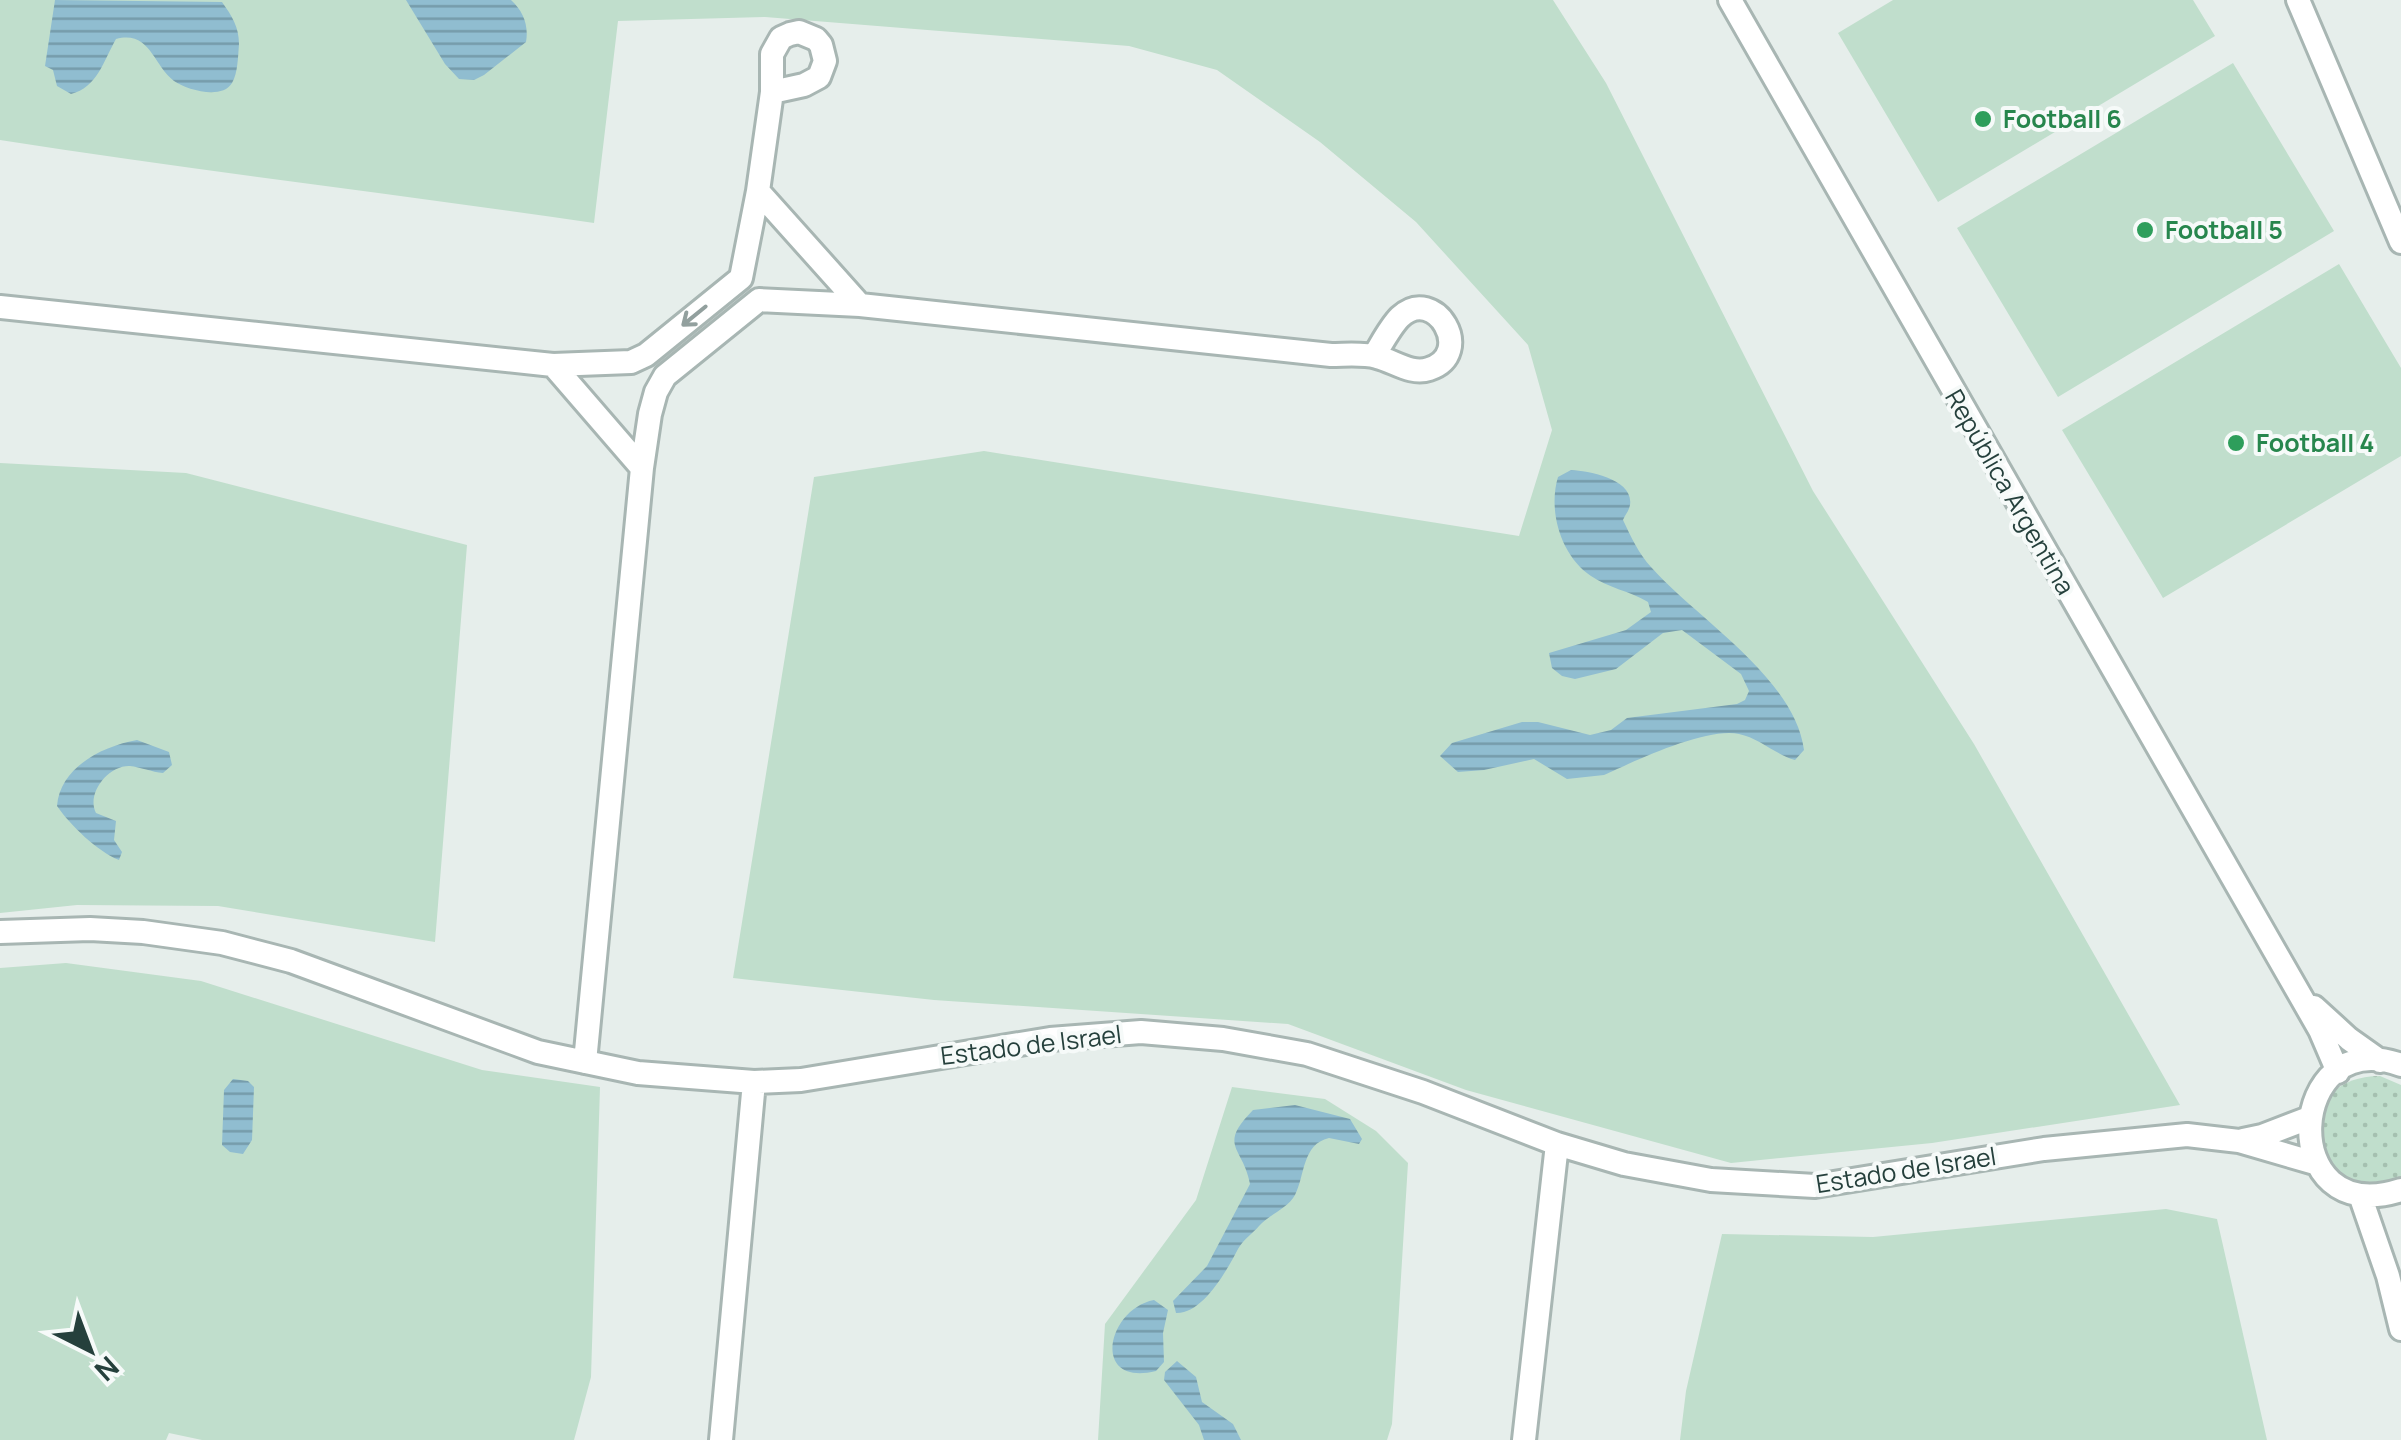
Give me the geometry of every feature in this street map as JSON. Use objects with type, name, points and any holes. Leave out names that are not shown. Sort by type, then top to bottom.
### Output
[{"type":"street","name":"República Argentina","points":[[1730,0],[2320,1030],[2338,1072]]},
{"type":"street","points":[[2298,0],[2401,242]]},
{"type":"street","points":[[0,306],[553,365],[631,362],[741,278],[772,92]]},
{"type":"street","points":[[758,192],[860,305]]},
{"type":"street","points":[[741,278],[759,300]]},
{"type":"street","points":[[585,1062],[642,468],[650,414],[665,376],[759,300],[860,305],[1331,355],[1374,356]]},
{"type":"street","points":[[646,354],[665,376]]},
{"type":"street","points":[[553,365],[642,468]]},
{"type":"street","name":"Estado de Israel","points":[[0,932],[108,930],[222,943],[306,966],[538,1052],[638,1073],[754,1082],[856,1072],[1094,1034],[1186,1035],[1306,1054],[1423,1092],[1556,1144],[1683,1176],[1815,1186],[2119,1140],[2187,1135],[2239,1140],[2318,1164]]},
{"type":"street","name":"República Argentina","points":[[2291,984],[2349,1040],[2391,1063]]},
{"type":"street","points":[[2391,1063],[2367,1060],[2338,1072],[2316,1095],[2308,1134],[2318,1164],[2340,1186],[2360,1195],[2383,1196],[2401,1190]]},
{"type":"street","points":[[722,1440],[754,1082]]},
{"type":"street","name":"Estado de Israel","points":[[2239,1140],[2262,1136],[2309,1118]]},
{"type":"street","points":[[1524,1440],[1556,1144]]},
{"type":"street","points":[[2360,1195],[2388,1276],[2401,1329]]},
{"type":"green space","points":[[0,0],[1553,0],[1606,83],[1813,491],[1974,744],[2180,1105],[1932,1143],[1731,1163],[1466,1090],[1288,1024],[934,1000],[733,978],[814,477],[984,451],[1519,536],[1552,430],[1528,345],[1416,222],[1320,142],[1217,70],[1129,46],[765,17],[618,21],[594,223],[0,140]]},
{"type":"green space","name":"Football 6","points":[[1893,0],[2193,0],[2215,36],[1938,202],[1838,33]]},
{"type":"green space","name":"Football 5","points":[[2233,63],[2334,231],[2058,397],[1957,228]]},
{"type":"green space","name":"Football 4","points":[[2339,264],[2401,368],[2401,456],[2163,598],[2062,430]]},
{"type":"green space","points":[[0,463],[186,473],[467,545],[435,942],[218,906],[77,905],[0,913]]},
{"type":"green space","points":[[66,963],[201,981],[482,1070],[600,1087],[591,1377],[574,1440],[202,1440],[169,1433],[166,1440],[0,1440],[0,968]]},
{"type":"green space","points":[[2380,1076],[2401,1085],[2401,1176],[2373,1185],[2349,1180],[2331,1165],[2321,1144],[2319,1120],[2328,1099],[2347,1082]]},
{"type":"green space","points":[[1232,1087],[1325,1099],[1376,1131],[1408,1163],[1392,1424],[1387,1440],[1098,1440],[1105,1324],[1196,1200]]},
{"type":"green space","points":[[2166,1209],[2217,1219],[2267,1440],[1680,1440],[1686,1391],[1722,1234],[1873,1237]]},
{"type":"water","points":[[55,0],[222,2],[239,38],[234,79],[221,91],[187,88],[167,74],[144,44],[116,39],[94,79],[71,94],[57,86],[53,70],[45,66]]},
{"type":"water","points":[[406,0],[511,0],[524,19],[526,42],[484,75],[474,80],[459,79],[445,64]]},
{"type":"water","points":[[1571,470],[1609,478],[1625,489],[1630,505],[1623,520],[1647,562],[1764,674],[1783,698],[1797,724],[1804,750],[1795,760],[1746,736],[1725,733],[1671,747],[1604,775],[1567,779],[1534,759],[1458,772],[1440,756],[1452,743],[1522,722],[1538,722],[1590,735],[1611,730],[1627,718],[1745,700],[1749,691],[1741,674],[1682,630],[1663,633],[1616,669],[1575,679],[1552,668],[1549,653],[1626,630],[1651,612],[1648,602],[1591,576],[1564,544],[1556,517],[1555,490],[1558,477]]},
{"type":"water","points":[[137,740],[169,752],[172,765],[163,773],[122,767],[101,782],[94,805],[96,813],[116,821],[114,840],[122,852],[119,860],[85,837],[57,806],[66,780],[85,761],[111,747]]},
{"type":"water","points":[[233,1079],[248,1081],[254,1087],[252,1140],[243,1154],[230,1152],[222,1145],[224,1090]]},
{"type":"water","points":[[1295,1105],[1350,1119],[1362,1139],[1359,1144],[1329,1138],[1320,1141],[1309,1154],[1292,1200],[1243,1243],[1205,1299],[1176,1313],[1173,1301],[1207,1266],[1250,1184],[1235,1147],[1236,1132],[1253,1110]]},
{"type":"water","points":[[1154,1300],[1168,1310],[1163,1333],[1164,1362],[1156,1371],[1135,1373],[1121,1368],[1114,1358],[1117,1331],[1138,1306]]},
{"type":"water","points":[[1177,1361],[1196,1377],[1202,1402],[1233,1424],[1241,1440],[1204,1440],[1199,1425],[1164,1380],[1165,1372]]},
{"type":"place","name":"Football 6","points":[[1983,119]]},
{"type":"place","name":"Football 5","points":[[2145,230]]},
{"type":"place","name":"Football 4","points":[[2236,443]]}]
